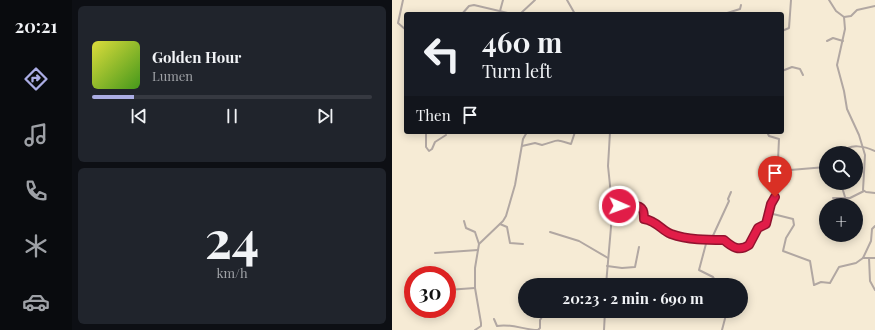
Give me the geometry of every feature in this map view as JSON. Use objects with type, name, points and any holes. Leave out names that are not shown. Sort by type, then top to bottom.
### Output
[{"type":"street","points":[[403,0],[398,22],[404,28]]},
{"type":"street","points":[[500,11],[503,0]]},
{"type":"street","points":[[522,12],[535,0]]},
{"type":"street","points":[[567,0],[574,12]]},
{"type":"street","points":[[784,30],[789,28],[791,0]]},
{"type":"street","points":[[829,0],[836,11],[844,17],[851,16],[855,11],[875,6]]},
{"type":"street","points":[[463,12],[467,7],[472,5],[503,12]]},
{"type":"street","points":[[730,12],[740,9],[741,5]]},
{"type":"street","points":[[844,17],[845,29],[837,65],[847,109],[863,146]]},
{"type":"street","points":[[827,41],[833,38],[843,41]]},
{"type":"street","points":[[784,70],[794,67],[800,69],[803,75]]},
{"type":"street","points":[[426,134],[426,146],[429,151],[432,149],[435,142],[446,136]]},
{"type":"street","points":[[479,244],[500,224],[506,216],[515,185],[523,139],[526,134]]},
{"type":"street","points":[[522,146],[535,143],[542,145],[552,140],[559,140],[571,144],[574,134]]},
{"type":"street","points":[[606,278],[612,227],[608,166],[610,134]]},
{"type":"street","points":[[611,207],[631,206],[641,208],[644,219],[652,220],[669,233],[707,240],[724,240],[735,249],[747,247],[758,228],[766,224],[772,202],[779,190],[777,182],[779,139],[769,136],[768,134]]},
{"type":"street","points":[[863,147],[875,151]]},
{"type":"street","points":[[863,147],[866,160],[864,191]]},
{"type":"street","points":[[778,171],[819,168]]},
{"type":"street","points":[[843,190],[845,198],[864,191],[875,193]]},
{"type":"street","points":[[711,240],[729,201],[731,192]]},
{"type":"street","points":[[769,213],[793,219],[794,225],[786,238],[783,250],[810,261],[814,285],[821,282],[830,283],[839,268],[856,263],[862,258],[871,241],[872,229],[875,226]]},
{"type":"street","points":[[464,221],[466,228],[475,232],[479,244],[475,288],[482,323],[481,326],[475,330]]},
{"type":"street","points":[[500,224],[507,227],[510,243],[523,244]]},
{"type":"street","points":[[550,232],[579,241],[608,258]]},
{"type":"street","points":[[707,240],[699,270],[714,278]]},
{"type":"street","points":[[607,266],[622,268],[635,267],[638,247]]},
{"type":"street","points":[[434,253],[478,250]]},
{"type":"street","points":[[862,258],[875,258]]},
{"type":"street","points":[[869,258],[870,281],[875,290]]},
{"type":"street","points":[[456,289],[475,288]]},
{"type":"street","points":[[494,318],[498,326],[504,325],[515,328],[521,327],[538,330],[540,328],[542,318]]},
{"type":"street","points":[[604,330],[605,318]]},
{"type":"street","points":[[722,330],[725,318]]},
{"type":"route","points":[[619,206],[641,208],[644,219],[652,220],[671,234],[699,240],[724,240],[735,249],[738,249],[747,247],[758,228],[765,226],[771,204],[775,197]]}]
